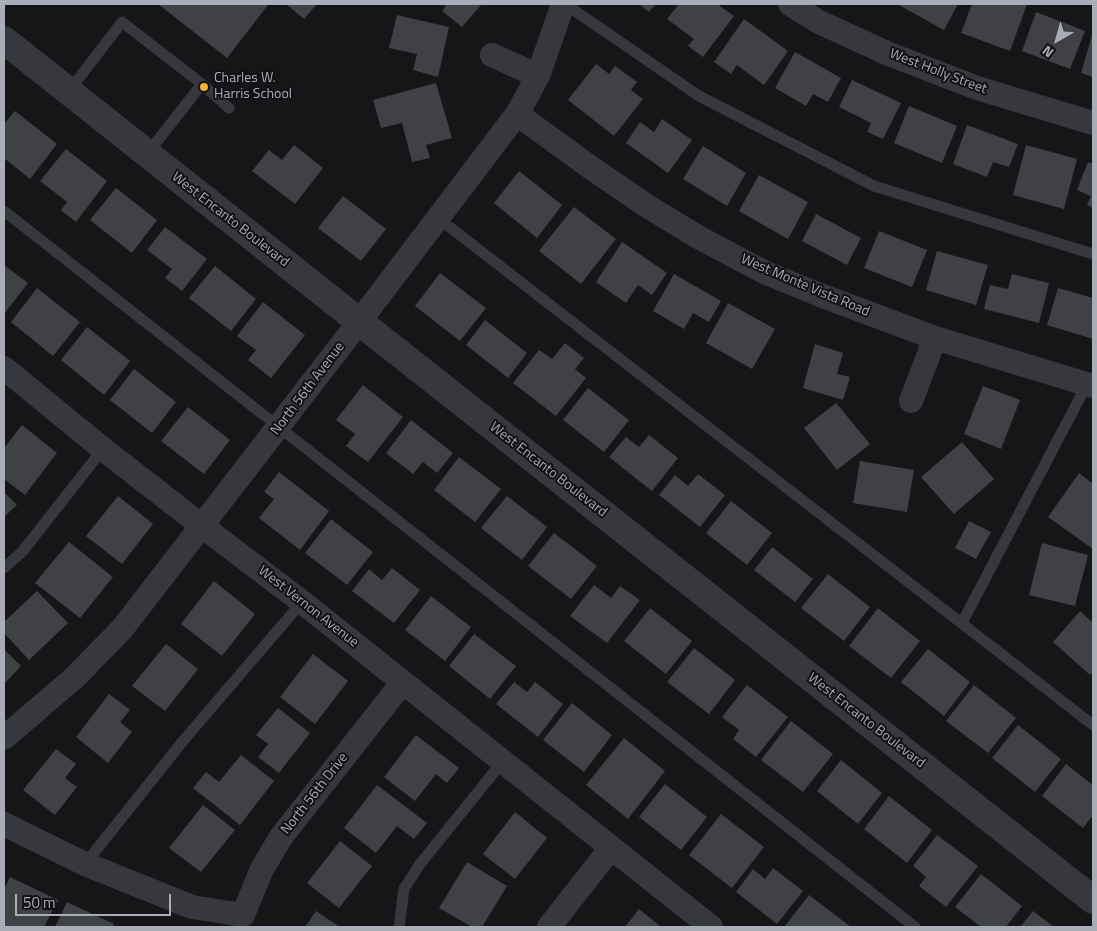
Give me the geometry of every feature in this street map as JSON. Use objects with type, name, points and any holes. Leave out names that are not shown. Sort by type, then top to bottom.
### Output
[{"type":"street","name":"North 56th Avenue","points":[[4,738],[74,678],[122,629],[359,322],[517,114],[538,76],[564,4]]},
{"type":"street","name":"West Holly Street","points":[[790,4],[819,22],[889,54],[977,88],[1093,122]]},
{"type":"street","name":"West Encanto Boulevard","points":[[4,40],[1093,900]]},
{"type":"street","points":[[492,55],[538,76]]},
{"type":"street","name":"West Monte Vista Road","points":[[517,114],[590,168],[647,206],[698,238],[766,273],[935,338],[1090,385]]},
{"type":"street","points":[[911,401],[935,338]]},
{"type":"street","name":"West Vernon Avenue","points":[[4,368],[711,927]]},
{"type":"street","name":"North 56th Drive","points":[[85,864],[192,907],[243,915],[262,869],[281,837],[403,682]]},
{"type":"street","points":[[4,824],[85,864]]},
{"type":"street","points":[[549,927],[612,848]]},
{"type":"lane","points":[[564,4],[699,96],[874,186],[1093,254]]},
{"type":"lane","points":[[69,92],[122,22],[202,84],[229,108]]},
{"type":"lane","points":[[147,154],[202,84]]},
{"type":"lane","points":[[4,211],[915,927]]},
{"type":"lane","points":[[438,218],[1093,724]]},
{"type":"lane","points":[[962,623],[1090,385]]},
{"type":"lane","points":[[4,568],[22,552],[103,448]]},
{"type":"lane","points":[[85,864],[183,741],[302,602]]},
{"type":"lane","points":[[399,927],[404,889],[420,864],[502,761]]},
{"type":"building","points":[[158,4],[266,4],[268,5],[227,58]]},
{"type":"building","points":[[286,4],[317,4],[304,19]]},
{"type":"building","points":[[447,4],[482,4],[462,27],[442,11]]},
{"type":"building","points":[[639,4],[656,4],[649,12]]},
{"type":"building","points":[[679,4],[717,4],[734,16],[703,57],[688,46],[694,39],[667,19]]},
{"type":"building","points":[[897,4],[958,4],[944,30]]},
{"type":"building","points":[[972,4],[1027,4],[1010,51],[961,33]]},
{"type":"building","points":[[1036,12],[1085,31],[1070,69],[1022,51]]},
{"type":"building","points":[[397,15],[449,27],[438,77],[413,70],[417,54],[389,48]]},
{"type":"building","points":[[744,19],[788,51],[764,85],[737,65],[731,74],[714,62]]},
{"type":"building","points":[[1093,32],[1093,77],[1081,73]]},
{"type":"building","points":[[795,52],[841,78],[828,102],[813,94],[806,106],[775,88]]},
{"type":"building","points":[[596,64],[609,74],[615,66],[637,82],[631,90],[643,99],[614,136],[568,100]]},
{"type":"building","points":[[852,80],[901,103],[883,139],[867,132],[871,123],[839,107]]},
{"type":"building","points":[[436,83],[452,138],[426,145],[430,158],[412,162],[402,123],[381,128],[373,100]]},
{"type":"building","points":[[909,106],[957,126],[942,163],[894,143]]},
{"type":"building","points":[[15,111],[57,144],[30,179],[4,158],[4,124]]},
{"type":"building","points":[[662,119],[692,140],[668,173],[626,143],[640,122],[654,132]]},
{"type":"building","points":[[967,125],[1018,144],[1009,167],[993,162],[987,177],[953,164]]},
{"type":"building","points":[[294,145],[323,168],[295,204],[252,171],[269,150],[282,160]]},
{"type":"building","points":[[1026,145],[1077,159],[1064,209],[1013,195]]},
{"type":"building","points":[[703,146],[746,173],[727,206],[683,179]]},
{"type":"building","points":[[66,149],[107,181],[76,222],[61,210],[67,202],[40,181]]},
{"type":"building","points":[[1088,162],[1093,164],[1093,208],[1087,205],[1091,196],[1077,190]]},
{"type":"building","points":[[519,171],[562,205],[537,238],[494,203]]},
{"type":"building","points":[[759,175],[808,202],[788,239],[739,211]]},
{"type":"building","points":[[116,188],[157,220],[132,253],[90,220]]},
{"type":"building","points":[[343,196],[386,229],[361,261],[318,228]]},
{"type":"building","points":[[574,207],[616,239],[581,284],[539,251]]},
{"type":"building","points":[[816,214],[861,238],[847,265],[802,241]]},
{"type":"building","points":[[165,227],[207,259],[182,291],[165,278],[172,269],[147,250]]},
{"type":"building","points":[[879,231],[927,250],[912,287],[864,268]]},
{"type":"building","points":[[622,242],[667,273],[652,295],[638,285],[626,303],[596,282]]},
{"type":"building","points":[[937,251],[988,265],[976,305],[926,290]]},
{"type":"building","points":[[4,265],[28,283],[4,314]]},
{"type":"building","points":[[215,266],[256,299],[231,331],[189,298]]},
{"type":"building","points":[[440,273],[486,308],[460,341],[415,306]]},
{"type":"building","points":[[674,274],[721,301],[709,322],[693,313],[684,329],[653,311]]},
{"type":"building","points":[[1012,274],[1049,283],[1039,323],[984,309],[990,285],[1008,289]]},
{"type":"building","points":[[37,288],[80,322],[53,356],[11,322]]},
{"type":"building","points":[[1058,288],[1093,298],[1093,339],[1047,325]]},
{"type":"building","points":[[263,302],[305,335],[271,378],[248,360],[256,350],[237,336]]},
{"type":"building","points":[[728,303],[775,329],[752,369],[706,343]]},
{"type":"building","points":[[485,320],[527,353],[508,378],[466,345]]},
{"type":"building","points":[[87,327],[130,361],[104,395],[61,360]]},
{"type":"building","points":[[565,343],[584,358],[575,369],[586,378],[556,416],[513,383],[539,350],[552,359]]},
{"type":"building","points":[[815,344],[843,353],[837,374],[850,377],[843,400],[803,388]]},
{"type":"building","points":[[134,369],[176,402],[152,433],[110,400]]},
{"type":"building","points":[[363,385],[403,417],[368,462],[346,446],[355,434],[336,420]]},
{"type":"building","points":[[983,386],[1020,400],[1001,449],[964,434]]},
{"type":"building","points":[[588,388],[629,420],[604,452],[563,420]]},
{"type":"building","points":[[836,403],[870,444],[837,470],[804,428]]},
{"type":"building","points":[[188,407],[230,440],[204,474],[161,441]]},
{"type":"building","points":[[411,420],[453,453],[437,473],[423,462],[413,474],[386,453]]},
{"type":"building","points":[[22,425],[57,453],[25,495],[4,479],[4,448]]},
{"type":"building","points":[[649,435],[678,458],[652,491],[609,457],[626,437],[639,447]]},
{"type":"building","points":[[962,442],[994,479],[954,514],[921,477]]},
{"type":"building","points":[[459,457],[501,489],[475,522],[434,490]]},
{"type":"building","points":[[860,461],[914,470],[907,512],[853,503]]},
{"type":"building","points":[[279,472],[329,511],[300,550],[259,518],[274,499],[264,492]]},
{"type":"building","points":[[1079,473],[1093,484],[1093,549],[1048,517]]},
{"type":"building","points":[[698,474],[725,495],[700,527],[659,495],[675,475],[688,486]]},
{"type":"building","points":[[4,492],[17,505],[4,517]]},
{"type":"building","points":[[118,496],[153,524],[122,564],[86,536]]},
{"type":"building","points":[[507,496],[547,527],[522,560],[481,528]]},
{"type":"building","points":[[731,501],[772,533],[747,565],[706,533]]},
{"type":"building","points":[[331,519],[373,552],[347,585],[305,553]]},
{"type":"building","points":[[969,521],[991,532],[976,559],[955,548]]},
{"type":"building","points":[[554,533],[597,566],[571,599],[528,566]]},
{"type":"building","points":[[69,542],[113,577],[80,618],[35,583]]},
{"type":"building","points":[[1042,543],[1088,555],[1075,606],[1029,595]]},
{"type":"building","points":[[772,547],[813,579],[795,602],[754,570]]},
{"type":"building","points":[[392,568],[420,590],[394,623],[352,591],[369,569],[382,580]]},
{"type":"building","points":[[828,574],[870,607],[844,641],[801,608]]},
{"type":"building","points":[[214,581],[255,614],[222,656],[181,624]]},
{"type":"building","points":[[594,585],[611,598],[620,586],[640,600],[607,643],[570,616]]},
{"type":"building","points":[[37,591],[68,623],[29,660],[4,633],[4,622]]},
{"type":"building","points":[[431,596],[471,627],[445,661],[405,630]]},
{"type":"building","points":[[650,608],[692,641],[666,674],[624,641]]},
{"type":"building","points":[[878,608],[920,641],[891,678],[849,646]]},
{"type":"building","points":[[1080,611],[1093,623],[1093,671],[1090,675],[1053,642]]},
{"type":"building","points":[[474,634],[516,666],[490,699],[449,666]]},
{"type":"building","points":[[166,644],[198,669],[165,711],[132,686]]},
{"type":"building","points":[[694,648],[735,680],[709,714],[667,682]]},
{"type":"building","points":[[4,649],[21,666],[4,684]]},
{"type":"building","points":[[928,649],[970,682],[944,716],[901,682]]},
{"type":"building","points":[[313,654],[348,681],[315,724],[280,697]]},
{"type":"building","points":[[514,682],[527,692],[535,682],[563,704],[538,737],[496,704]]},
{"type":"building","points":[[747,685],[788,717],[756,757],[733,739],[739,730],[722,717]]},
{"type":"building","points":[[974,685],[1016,718],[988,753],[946,721]]},
{"type":"building","points":[[109,694],[130,710],[120,722],[132,732],[108,763],[76,737]]},
{"type":"building","points":[[572,703],[612,735],[584,772],[543,740]]},
{"type":"building","points":[[278,708],[310,733],[279,773],[258,757],[268,744],[256,735]]},
{"type":"building","points":[[791,721],[833,754],[803,792],[761,760]]},
{"type":"building","points":[[1018,725],[1061,759],[1035,792],[992,758]]},
{"type":"building","points":[[416,735],[459,768],[447,783],[436,774],[415,801],[384,777]]},
{"type":"building","points":[[624,738],[665,771],[628,819],[586,785]]},
{"type":"building","points":[[56,749],[76,764],[65,778],[77,787],[55,815],[23,790]]},
{"type":"building","points":[[241,755],[274,781],[240,825],[193,788],[206,772],[219,782]]},
{"type":"building","points":[[841,760],[882,793],[858,824],[817,791]]},
{"type":"building","points":[[1066,764],[1093,785],[1093,815],[1083,828],[1042,796]]},
{"type":"building","points":[[665,784],[707,817],[681,850],[639,817]]},
{"type":"building","points":[[377,785],[427,823],[414,839],[397,826],[376,853],[344,828]]},
{"type":"building","points":[[889,796],[932,830],[907,863],[864,829]]},
{"type":"building","points":[[203,805],[235,830],[201,872],[169,848]]},
{"type":"building","points":[[515,812],[547,838],[515,879],[483,854]]},
{"type":"building","points":[[721,814],[764,847],[732,888],[689,855]]},
{"type":"building","points":[[937,835],[978,866],[946,907],[919,886],[926,877],[913,866]]},
{"type":"building","points":[[340,841],[372,866],[339,908],[307,883]]},
{"type":"building","points":[[467,862],[507,886],[482,927],[472,927],[439,908]]},
{"type":"building","points":[[773,868],[803,891],[777,924],[736,892],[753,869],[765,879]]},
{"type":"building","points":[[981,874],[1022,906],[1006,927],[981,927],[955,907]]},
{"type":"building","points":[[10,877],[58,900],[44,927],[4,926],[4,889]]},
{"type":"building","points":[[809,895],[851,927],[784,927]]},
{"type":"building","points":[[67,902],[114,924],[112,927],[55,927]]},
{"type":"building","points":[[639,909],[660,926],[660,927],[625,927]]},
{"type":"building","points":[[316,911],[340,927],[305,927]]},
{"type":"building","points":[[1033,911],[1054,927],[1020,927]]},
{"type":"place","name":"Charles W. Harris School","points":[[204,87]]}]
